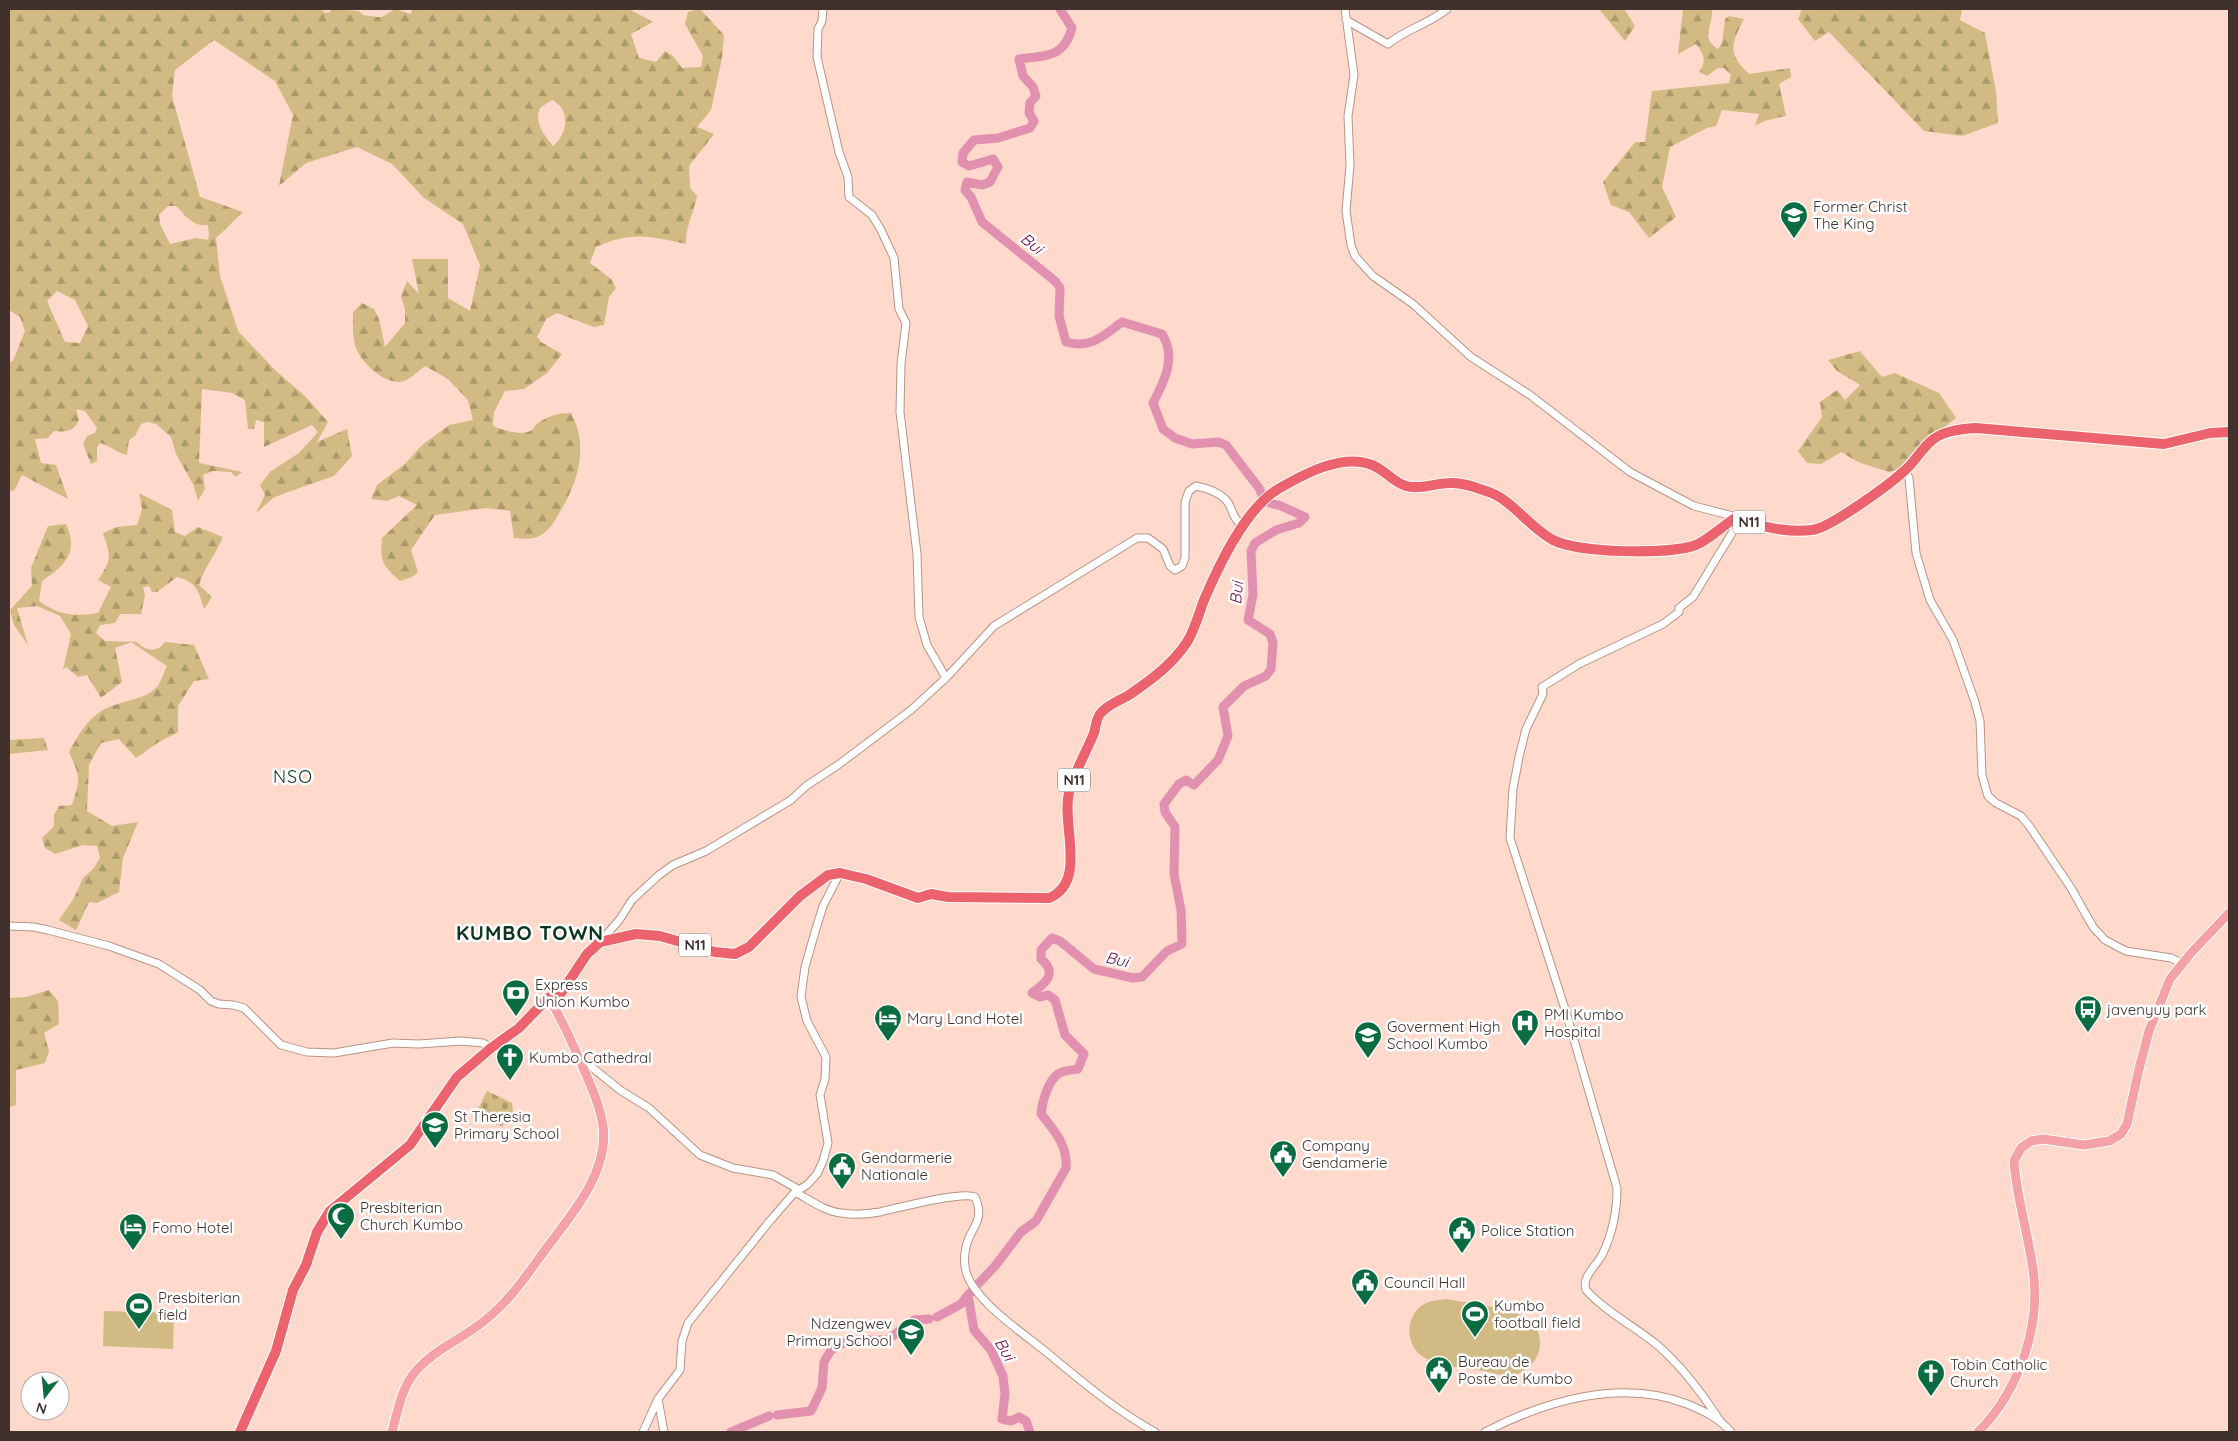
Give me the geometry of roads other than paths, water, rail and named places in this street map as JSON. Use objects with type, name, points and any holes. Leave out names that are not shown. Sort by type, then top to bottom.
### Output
[{"type":"highway","name":"N11","points":[[600,942],[612,941],[636,934],[660,936],[715,952],[735,954],[749,947],[800,896],[828,875],[840,874],[866,879],[918,898],[931,894],[948,897],[1049,898],[1057,895],[1071,869],[1071,850],[1067,824],[1068,794],[1099,715],[1113,702],[1127,696],[1161,672],[1177,657],[1190,638],[1205,598],[1242,525],[1275,491],[1309,471],[1342,463],[1370,464],[1402,485],[1411,487],[1451,482],[1465,484],[1493,493],[1534,527],[1554,540],[1585,549],[1684,549],[1699,544],[1737,517],[1780,529],[1814,530],[1860,503],[1906,470],[1931,441],[1957,429],[1976,428],[2164,444],[2210,433],[2229,432]]},
{"type":"highway","points":[[240,1432],[276,1352],[293,1290],[306,1265],[317,1232],[330,1212],[410,1144],[457,1077],[491,1048],[519,1028],[548,998],[561,993],[587,954],[600,942]]},
{"type":"main road","points":[[1978,1432],[1987,1423],[2008,1391],[2026,1350],[2034,1315],[2033,1265],[2014,1161],[2021,1148],[2031,1141],[2043,1139],[2084,1145],[2109,1142],[2117,1139],[2127,1124],[2136,1078],[2149,1031],[2170,979],[2179,966],[2229,913]]},
{"type":"main road","points":[[392,1432],[405,1390],[412,1376],[427,1360],[484,1322],[499,1308],[580,1204],[596,1171],[603,1143],[603,1126],[600,1112],[562,1018],[548,998]]},
{"type":"street","points":[[823,9],[822,21],[818,29],[817,57],[839,152],[848,177],[850,197],[872,215],[894,258],[899,309],[906,323],[901,364],[900,412],[917,554],[919,617],[927,645],[946,678]]},
{"type":"street","points":[[1345,9],[1354,75],[1348,116],[1350,165],[1346,211],[1351,244],[1355,256],[1374,276],[1412,304],[1471,357],[1530,395],[1630,472],[1694,506],[1737,517],[1734,528],[1693,597],[1679,608],[1680,612],[1663,624],[1579,664],[1542,687],[1543,694],[1526,729],[1518,757],[1509,828],[1516,859],[1560,992],[1617,1188],[1616,1214],[1603,1253],[1586,1278],[1586,1290],[1669,1356],[1702,1392],[1720,1421],[1731,1432]]},
{"type":"street","points":[[1346,20],[1388,44],[1396,37],[1426,24],[1447,9]]},
{"type":"street","points":[[1906,470],[1909,478],[1916,553],[1930,600],[1953,640],[1975,702],[1980,721],[1982,774],[1988,796],[1996,803],[2021,816],[2030,827],[2071,888],[2093,927],[2105,940],[2126,951],[2171,958],[2177,961],[2179,966]]},
{"type":"street","points":[[600,942],[620,919],[632,900],[659,875],[673,865],[706,851],[791,800],[806,786],[838,765],[911,710],[946,678],[994,626],[1137,538],[1148,538],[1163,549],[1170,566],[1175,570],[1182,566],[1186,558],[1185,502],[1189,491],[1196,486],[1211,490],[1226,499],[1234,517],[1242,525]]},
{"type":"street","points":[[643,1432],[658,1399],[680,1370],[682,1341],[688,1323],[796,1192],[807,1185],[817,1174],[823,1161],[828,1143],[820,1095],[825,1079],[826,1057],[807,1021],[802,997],[805,967],[823,906],[840,874]]},
{"type":"street","points":[[9,926],[34,927],[48,930],[109,946],[159,964],[200,990],[211,1001],[219,1004],[233,1004],[244,1008],[281,1045],[307,1052],[334,1053],[394,1043],[483,1043],[491,1048]]},
{"type":"street","points":[[578,1056],[620,1090],[648,1108],[700,1155],[733,1168],[773,1176],[796,1188],[796,1192],[826,1209],[856,1214],[878,1212],[907,1204],[962,1196],[975,1197],[978,1204],[978,1220],[966,1247],[965,1266],[969,1279],[979,1293],[1018,1331],[1081,1382],[1156,1432]]},
{"type":"street","points":[[1485,1432],[1520,1416],[1548,1407],[1590,1395],[1615,1392],[1654,1394],[1675,1399],[1698,1408],[1720,1421]]},
{"type":"street","points":[[658,1399],[664,1432]]},
{"type":"waterway","name":"Bui","points":[[978,1284],[995,1266],[1021,1232],[1036,1221],[1066,1168],[1065,1153],[1062,1145],[1041,1114],[1046,1092],[1054,1077],[1062,1072],[1078,1069],[1084,1054],[1065,1035],[1055,1000],[1048,995],[1040,997],[1032,993],[1045,982],[1049,973],[1049,969],[1041,959],[1041,950],[1052,938],[1060,941],[1094,969],[1133,978],[1142,977],[1167,951],[1182,944],[1181,910],[1174,874],[1175,827],[1165,812],[1164,804],[1179,784],[1186,780],[1194,785],[1218,760],[1228,736],[1223,707],[1244,686],[1266,676],[1271,669],[1273,643],[1270,634],[1248,620],[1253,595],[1251,551],[1255,543],[1276,530],[1299,523],[1305,517],[1270,503],[1263,497],[1259,488],[1226,445],[1218,442],[1192,444],[1175,438],[1163,429],[1153,403],[1165,378],[1169,360],[1166,343],[1162,334],[1122,322],[1096,340],[1083,344],[1066,342],[1059,316],[1060,288],[1055,281],[982,222],[971,197],[965,190],[967,182],[982,185],[990,182],[998,167],[993,159],[969,166],[962,162],[963,153],[974,140],[998,138],[1030,128],[1034,121],[1029,113],[1030,103],[1036,96],[1033,87],[1023,76],[1019,59],[1052,54],[1064,45],[1072,28],[1060,9]]},
{"type":"waterway","name":"Bui","points":[[972,1291],[968,1295],[974,1330],[991,1350],[1003,1376],[1005,1394],[1002,1419],[1011,1421],[1019,1417],[1026,1421],[1030,1432]]},
{"type":"waterway","points":[[937,1317],[961,1304],[968,1295]]},
{"type":"waterway","points":[[777,1415],[811,1411],[822,1388],[824,1362],[831,1350],[849,1340],[887,1340],[914,1320],[929,1319]]},
{"type":"waterway","points":[[731,1432],[769,1416]]},
{"type":"place","name":"Former Christ The King","points":[[1794,239]]},
{"type":"place","name":"Express Union Kumbo","points":[[516,1017]]},
{"type":"place","name":"javenyuy park","points":[[2088,1033]]},
{"type":"place","name":"Mary Land Hotel","points":[[888,1042]]},
{"type":"place","name":"PMI Kumbo Hospital","points":[[1525,1047]]},
{"type":"place","name":"Goverment High School Kumbo","points":[[1368,1059]]},
{"type":"place","name":"Kumbo Cathedral","points":[[510,1081]]},
{"type":"place","name":"St Theresia Primary School","points":[[435,1149]]},
{"type":"place","name":"Company Gendamerie","points":[[1283,1178]]},
{"type":"place","name":"Gendarmerie Nationale","points":[[842,1190]]},
{"type":"place","name":"Presbiterian Church Kumbo","points":[[341,1240]]},
{"type":"place","name":"Fomo Hotel","points":[[133,1251]]},
{"type":"place","name":"Police Station","points":[[1462,1254]]},
{"type":"place","name":"Council Hall","points":[[1365,1306]]},
{"type":"place","name":"Presbiterian field","points":[[139,1330]]},
{"type":"place","name":"Kumbo football field","points":[[1475,1338]]},
{"type":"place","name":"Ndzengwev Primary School","points":[[911,1356]]},
{"type":"place","name":"Bureau de Poste de Kumbo","points":[[1439,1394]]},
{"type":"place","name":"Tobin Catholic Church","points":[[1931,1397]]},
{"type":"district","name":"NSO","points":[[293,776]]},
{"type":"district","name":"KUMBO TOWN","points":[[530,932]]}]
